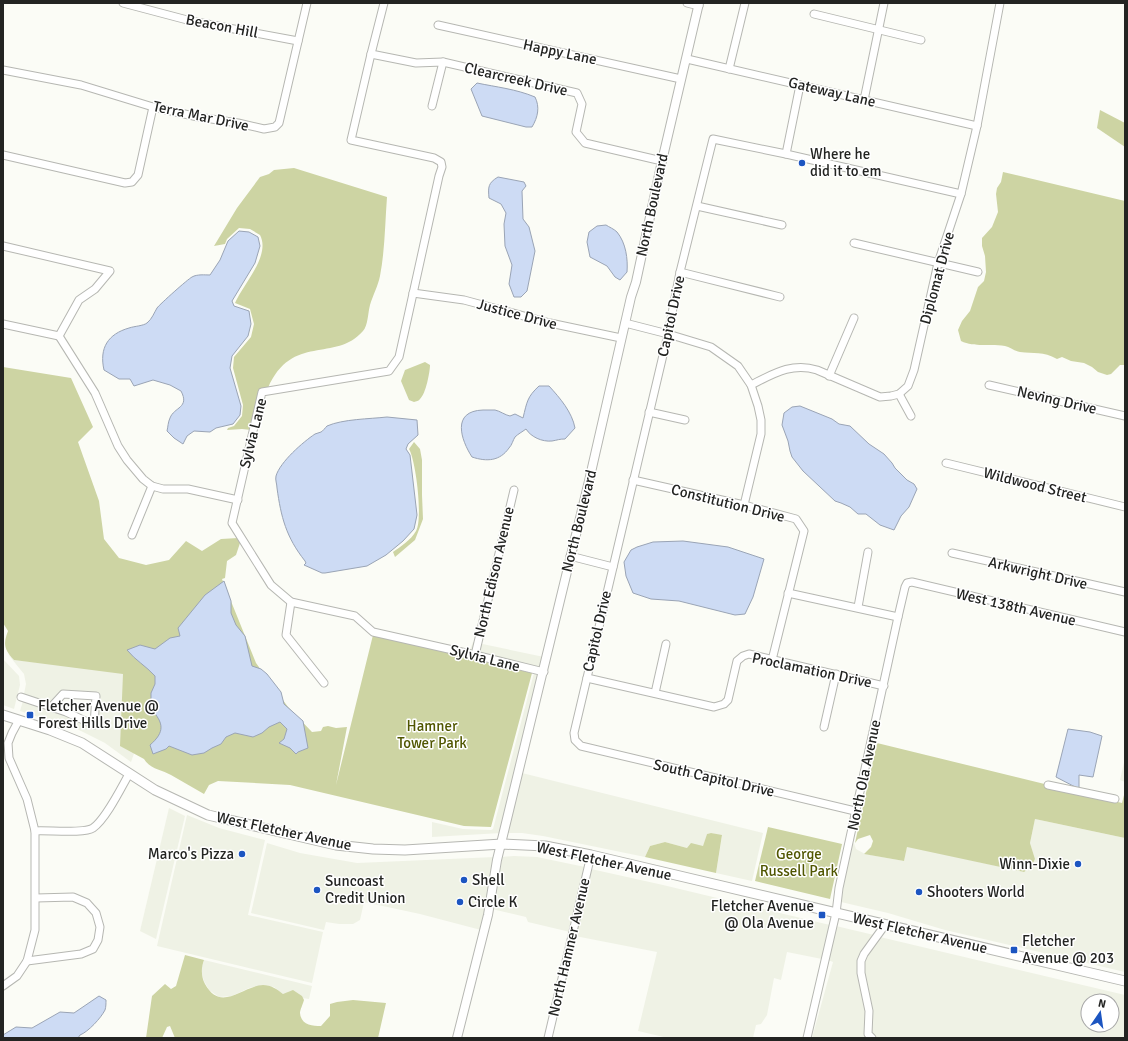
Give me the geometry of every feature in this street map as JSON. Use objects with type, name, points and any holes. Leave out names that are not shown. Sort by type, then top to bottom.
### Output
[{"type":"main road","name":"West Fletcher Avenue","points":[[3,716],[50,730],[82,743],[155,790],[208,815],[336,845],[373,849],[405,850],[502,844],[545,846],[1125,981]]},
{"type":"street","name":"Beacon Hill","points":[[123,3],[191,21],[298,41]]},
{"type":"street","name":"Terra Mar Drive","points":[[3,70],[81,85],[153,107],[198,117],[238,123],[264,129],[274,127],[279,123],[307,3]]},
{"type":"street","points":[[371,54],[384,3]]},
{"type":"street","points":[[687,3],[699,4]]},
{"type":"street","points":[[729,69],[745,3]]},
{"type":"street","points":[[864,100],[884,3]]},
{"type":"street","name":"Diplomat Drive","points":[[899,394],[908,386],[914,370],[938,262],[961,194],[977,126],[1000,3]]},
{"type":"street","name":"North Boulevard","points":[[457,1038],[488,915],[491,890],[589,481],[621,338],[636,282],[662,161],[699,4]]},
{"type":"street","points":[[814,14],[921,40]]},
{"type":"street","name":"Happy Lane","points":[[438,25],[682,79]]},
{"type":"street","name":"Clearcreek Drive","points":[[371,54],[416,63],[443,62],[577,93],[582,104],[576,132],[585,143],[662,161]]},
{"type":"street","name":"Sylvia Lane","points":[[371,54],[351,140],[434,158],[439,160],[442,164],[399,357],[389,371],[262,392],[232,523],[271,584],[291,602],[356,616],[373,632],[544,672]]},
{"type":"street","name":"Gateway Lane","points":[[687,59],[977,126]]},
{"type":"street","points":[[432,106],[443,62]]},
{"type":"street","points":[[786,154],[800,85]]},
{"type":"street","points":[[3,155],[125,183],[132,182],[138,175],[153,107]]},
{"type":"street","name":"Capitol Drive","points":[[575,740],[574,734],[668,334],[680,272],[713,139],[961,194]]},
{"type":"street","points":[[697,206],[782,225]]},
{"type":"street","points":[[854,243],[978,272]]},
{"type":"street","points":[[3,246],[110,271],[95,289],[79,300],[59,336]]},
{"type":"street","points":[[680,272],[780,297]]},
{"type":"street","name":"Justice Drive","points":[[413,293],[464,300],[550,323],[621,338]]},
{"type":"street","points":[[829,376],[854,318]]},
{"type":"street","points":[[625,323],[711,347],[738,366],[751,385],[758,406],[761,434],[744,505]]},
{"type":"street","points":[[3,324],[59,336],[96,393],[118,446],[127,460],[143,479],[152,486],[164,489],[188,489],[238,500]]},
{"type":"street","points":[[751,385],[775,372],[793,367],[811,368],[880,397],[899,394],[911,416]]},
{"type":"street","name":"Neving Drive","points":[[989,385],[1125,416]]},
{"type":"street","points":[[649,412],[685,420]]},
{"type":"street","name":"Wildwood Street","points":[[946,463],[1125,507]]},
{"type":"street","name":"Constitution Drive","points":[[633,480],[744,505],[796,519],[804,531],[772,660]]},
{"type":"street","points":[[132,535],[152,486]]},
{"type":"street","name":"North Edison Avenue","points":[[475,655],[514,490]]},
{"type":"street","points":[[858,607],[868,552]]},
{"type":"street","name":"Arkwright Drive","points":[[952,553],[1125,592]]},
{"type":"street","points":[[570,556],[613,566]]},
{"type":"street","name":"West 138th Avenue","points":[[907,583],[912,582],[1125,632]]},
{"type":"street","name":"North Ola Avenue","points":[[807,1038],[836,913],[839,888],[898,617],[907,583]]},
{"type":"street","points":[[788,593],[858,607],[898,617]]},
{"type":"street","points":[[291,602],[286,635],[324,683]]},
{"type":"street","points":[[654,693],[666,644]]},
{"type":"street","name":"Proclamation Drive","points":[[587,678],[714,707],[724,704],[728,700],[737,661],[742,656],[749,654],[884,686]]},
{"type":"street","points":[[824,727],[836,674]]},
{"type":"street","points":[[21,697],[51,707],[94,725],[96,696],[63,694],[51,707]]},
{"type":"street","points":[[3,986],[17,976],[27,961],[35,930],[35,831],[27,799],[9,758],[8,744],[19,720]]},
{"type":"street","name":"South Capitol Drive","points":[[575,740],[581,746],[856,811]]},
{"type":"street","points":[[35,831],[51,830],[75,832],[93,828],[105,814],[129,774]]},
{"type":"street","points":[[1048,785],[1115,799]]},
{"type":"street","name":"North Hamner Avenue","points":[[548,1038],[591,856]]},
{"type":"street","points":[[27,961],[81,954],[93,949],[98,940],[100,927],[96,913],[86,903],[73,897],[36,898]]},
{"type":"street","points":[[872,1038],[868,1034],[869,1010],[861,973],[861,962],[864,954],[885,925]]},
{"type":"shaded area","points":[[473,642],[544,657],[542,669],[470,650]]},
{"type":"shaded area","points":[[7,653],[14,660],[81,667],[118,667],[127,679],[136,748],[131,762],[105,743],[79,730],[20,711],[23,701],[65,715],[93,728],[99,697],[61,692],[50,703],[24,694],[26,684],[24,674]]},
{"type":"shaded area","points":[[3,659],[19,676],[20,685],[14,709],[3,705]]},
{"type":"shaded area","points":[[534,673],[540,675],[501,833],[432,837],[432,822],[463,829],[493,829]]},
{"type":"shaded area","points":[[1125,758],[1125,782],[1120,780]]},
{"type":"shaded area","points":[[522,773],[763,833],[752,881],[716,873],[722,836],[711,833],[707,834],[703,847],[687,848],[665,842],[650,846],[645,857],[543,836],[522,833],[507,833]]},
{"type":"shaded area","points":[[169,808],[185,816],[156,939],[140,931]]},
{"type":"shaded area","points":[[187,815],[219,828],[265,840],[248,915],[323,932],[312,983],[157,946]]},
{"type":"shaded area","points":[[1035,819],[1125,838],[1125,972],[945,930],[888,913],[841,902],[851,846],[854,843],[856,849],[865,854],[904,861],[907,846],[1024,872],[1035,859],[1030,843]]},
{"type":"shaded area","points":[[267,843],[300,853],[357,863],[495,857],[481,930],[420,914],[364,902],[360,920],[353,924],[326,922],[324,930],[251,913]]},
{"type":"shaded area","points":[[501,857],[537,857],[585,867],[570,932],[528,922],[526,917],[492,909]]},
{"type":"shaded area","points":[[591,869],[830,925],[822,959],[787,952],[781,980],[774,978],[767,1015],[761,1024],[756,1025],[753,1038],[668,1038],[638,1031],[657,952],[575,936]]},
{"type":"shaded area","points":[[836,926],[874,935],[861,953],[867,1038],[812,1038],[833,962],[828,960]]},
{"type":"shaded area","points":[[880,937],[1117,993],[1080,993],[1080,1033],[1120,1033],[1120,994],[1125,995],[1125,1038],[877,1038],[871,1033],[872,1010],[863,972],[864,962]]},
{"type":"shaded area","points":[[204,960],[312,986],[309,999],[302,998],[301,996],[283,994],[274,987],[264,985],[249,988],[232,996],[219,997],[209,990],[204,981],[202,966]]},
{"type":"green space","points":[[1100,110],[1125,123],[1125,147],[1097,128]]},
{"type":"green space","points":[[294,168],[387,197],[384,246],[379,280],[370,305],[366,326],[363,331],[352,340],[340,346],[301,354],[289,360],[278,371],[268,388],[262,389],[251,430],[227,430],[228,428],[234,426],[242,416],[243,405],[233,368],[234,357],[251,337],[254,324],[250,309],[235,303],[255,270],[262,252],[262,243],[260,235],[250,229],[239,228],[227,239],[225,244],[214,246],[237,208],[260,177],[269,174],[274,170]]},
{"type":"green space","points":[[1003,172],[1125,201],[1125,365],[1120,365],[1111,374],[1107,375],[1098,372],[1084,363],[1071,361],[1062,357],[1057,359],[1043,354],[1025,353],[1005,346],[977,345],[961,341],[958,330],[962,321],[970,311],[978,287],[984,281],[986,272],[982,238],[992,227],[998,212],[996,194]]},
{"type":"green space","points":[[425,362],[430,365],[427,382],[422,396],[419,400],[414,402],[409,400],[401,381],[405,370]]},
{"type":"green space","name":"Hamner Tower Park","points":[[3,367],[71,378],[93,427],[78,442],[99,501],[104,539],[119,558],[146,565],[169,560],[186,541],[202,551],[221,539],[238,538],[240,543],[236,555],[227,561],[225,578],[222,579],[256,663],[288,707],[312,732],[321,731],[323,727],[328,726],[336,728],[347,727],[336,785],[373,635],[532,673],[491,827],[464,826],[290,785],[218,781],[209,785],[204,794],[171,775],[149,765],[144,759],[120,746],[123,674],[14,660],[8,653],[5,646],[5,639],[8,631],[3,623]]},
{"type":"green space","points":[[414,442],[420,449],[422,460],[423,519],[415,540],[395,557],[393,552],[411,537],[416,531],[418,525],[418,490],[412,455],[409,449]]},
{"type":"green space","points":[[877,743],[1122,803],[1125,791],[1125,838],[1035,819],[1030,843],[1035,859],[1031,867],[1024,872],[907,847],[904,861],[864,854],[871,847],[873,841],[870,835],[858,839],[855,843]]},
{"type":"green space","name":"George Russell Park","points":[[768,827],[842,844],[830,899],[755,881]]},
{"type":"green space","points":[[711,833],[722,835],[716,873],[645,857],[650,846],[665,842],[687,848],[691,843],[703,846],[707,834]]},
{"type":"green space","points":[[185,955],[204,960],[202,972],[205,984],[211,992],[218,997],[232,996],[255,986],[263,985],[274,988],[283,994],[293,990],[302,996],[304,1000],[300,1012],[302,1020],[311,1025],[321,1026],[330,1016],[330,1004],[353,1000],[386,1003],[378,1038],[175,1038],[170,1026],[167,1027],[162,1038],[146,1038],[152,996],[165,984],[171,989],[176,986]]},
{"type":"water","points":[[477,83],[513,90],[535,97],[538,112],[532,127],[526,127],[482,116],[471,89]]},
{"type":"water","points":[[498,177],[524,182],[526,186],[522,191],[523,219],[529,227],[535,251],[527,291],[521,297],[514,297],[509,284],[512,265],[505,246],[504,224],[506,213],[501,204],[489,198],[489,186],[492,181]]},
{"type":"water","points":[[606,225],[617,232],[626,251],[627,272],[620,280],[615,277],[607,266],[590,257],[587,242],[589,232],[597,226]]},
{"type":"water","points":[[239,231],[249,232],[258,237],[260,246],[255,263],[232,301],[234,306],[249,311],[251,324],[248,336],[232,356],[230,368],[241,406],[240,415],[233,424],[216,428],[210,432],[194,431],[187,436],[183,444],[167,431],[172,414],[183,404],[184,401],[181,391],[170,385],[153,380],[134,386],[130,379],[119,379],[104,370],[104,349],[111,338],[116,334],[129,328],[147,323],[152,318],[157,308],[189,279],[196,275],[210,275],[220,260],[228,241]]},
{"type":"water","points":[[539,386],[549,386],[561,400],[571,416],[575,428],[565,439],[552,441],[541,440],[534,437],[526,429],[515,437],[511,445],[502,456],[488,460],[472,457],[465,443],[461,428],[466,415],[483,410],[495,410],[510,416],[515,414],[523,418],[528,400]]},
{"type":"water","points":[[800,406],[832,419],[839,424],[850,426],[869,444],[884,454],[907,480],[914,484],[917,489],[909,507],[901,516],[894,530],[880,525],[866,514],[858,514],[850,507],[835,501],[803,471],[792,457],[782,425],[784,413],[792,407]]},
{"type":"water","points":[[387,417],[417,420],[418,435],[408,444],[406,449],[410,455],[417,515],[414,529],[403,541],[386,555],[367,566],[322,573],[304,565],[306,563],[293,544],[285,526],[276,479],[278,471],[298,447],[315,434],[322,432],[327,426],[348,421]]},
{"type":"water","points":[[683,541],[728,547],[764,559],[753,597],[745,614],[735,615],[679,601],[651,599],[633,593],[626,576],[624,562],[631,550],[653,542]]},
{"type":"water","points":[[224,581],[231,601],[231,613],[236,625],[245,636],[252,666],[261,669],[267,674],[281,692],[284,704],[303,721],[308,748],[296,754],[290,748],[279,743],[284,739],[287,729],[280,722],[253,737],[235,733],[226,737],[221,744],[204,753],[192,755],[169,746],[166,749],[153,754],[150,745],[158,736],[161,727],[158,719],[151,709],[151,693],[155,684],[155,676],[127,650],[140,645],[155,649],[170,638],[180,636],[178,628],[205,595]]},
{"type":"water","points":[[1068,729],[1090,732],[1102,736],[1093,777],[1079,775],[1079,789],[1056,777]]},
{"type":"water","points":[[99,996],[106,1000],[105,1010],[101,1017],[78,1038],[3,1038],[3,1035],[16,1027],[32,1028],[60,1012],[74,1013]]},
{"type":"place","name":"Where he did it to em","points":[[802,163]]},
{"type":"place","name":"Fletcher Avenue @ Forest Hills Drive","points":[[30,715]]},
{"type":"place","name":"Marco's Pizza","points":[[242,854]]},
{"type":"place","name":"Winn-Dixie","points":[[1078,864]]},
{"type":"place","name":"Shell","points":[[464,880]]},
{"type":"place","name":"Suncoast Credit Union","points":[[317,890]]},
{"type":"place","name":"Shooters World","points":[[919,892]]},
{"type":"place","name":"Circle K","points":[[460,902]]},
{"type":"place","name":"Fletcher Avenue @ Ola Avenue","points":[[822,915]]},
{"type":"place","name":"Fletcher Avenue @ 203","points":[[1014,950]]}]
